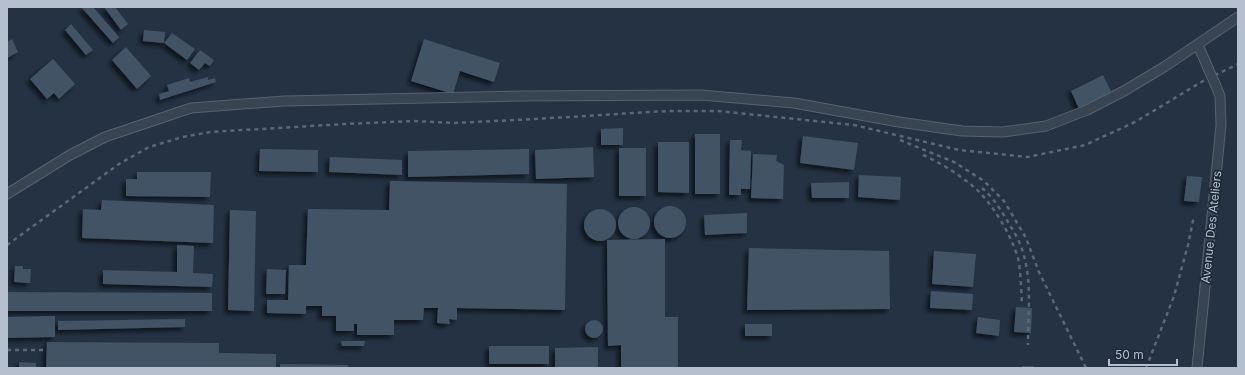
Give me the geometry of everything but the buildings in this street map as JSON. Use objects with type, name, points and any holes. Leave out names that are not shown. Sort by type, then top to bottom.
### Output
[{"type":"street","points":[[7,194],[70,154],[105,137],[191,108],[284,101],[523,96],[701,95],[794,103],[899,122],[962,131],[1003,132],[1046,126],[1087,110],[1124,91],[1198,45],[1238,17]]},
{"type":"street","name":"Avenue Des Ateliers","points":[[1196,368],[1221,124],[1220,96],[1198,45]]},
{"type":"railway","points":[[7,245],[119,164],[149,147],[183,137],[210,132],[414,121],[454,123],[668,111],[718,111],[854,125],[959,150],[1028,157],[1085,145],[1135,122],[1203,81],[1238,64]]},
{"type":"railway","points":[[900,140],[954,162],[984,181],[1004,201],[1026,238],[1039,272],[1086,368]]},
{"type":"railway","points":[[923,155],[937,162],[969,183],[982,195],[1001,220],[1018,258],[1022,304]]},
{"type":"railway","points":[[982,188],[1003,213],[1020,244],[1024,256],[1027,268],[1029,294],[1028,345]]},
{"type":"railway","points":[[1146,368],[1174,296],[1188,245],[1194,216]]},
{"type":"railway","points":[[7,350],[44,350]]}]
